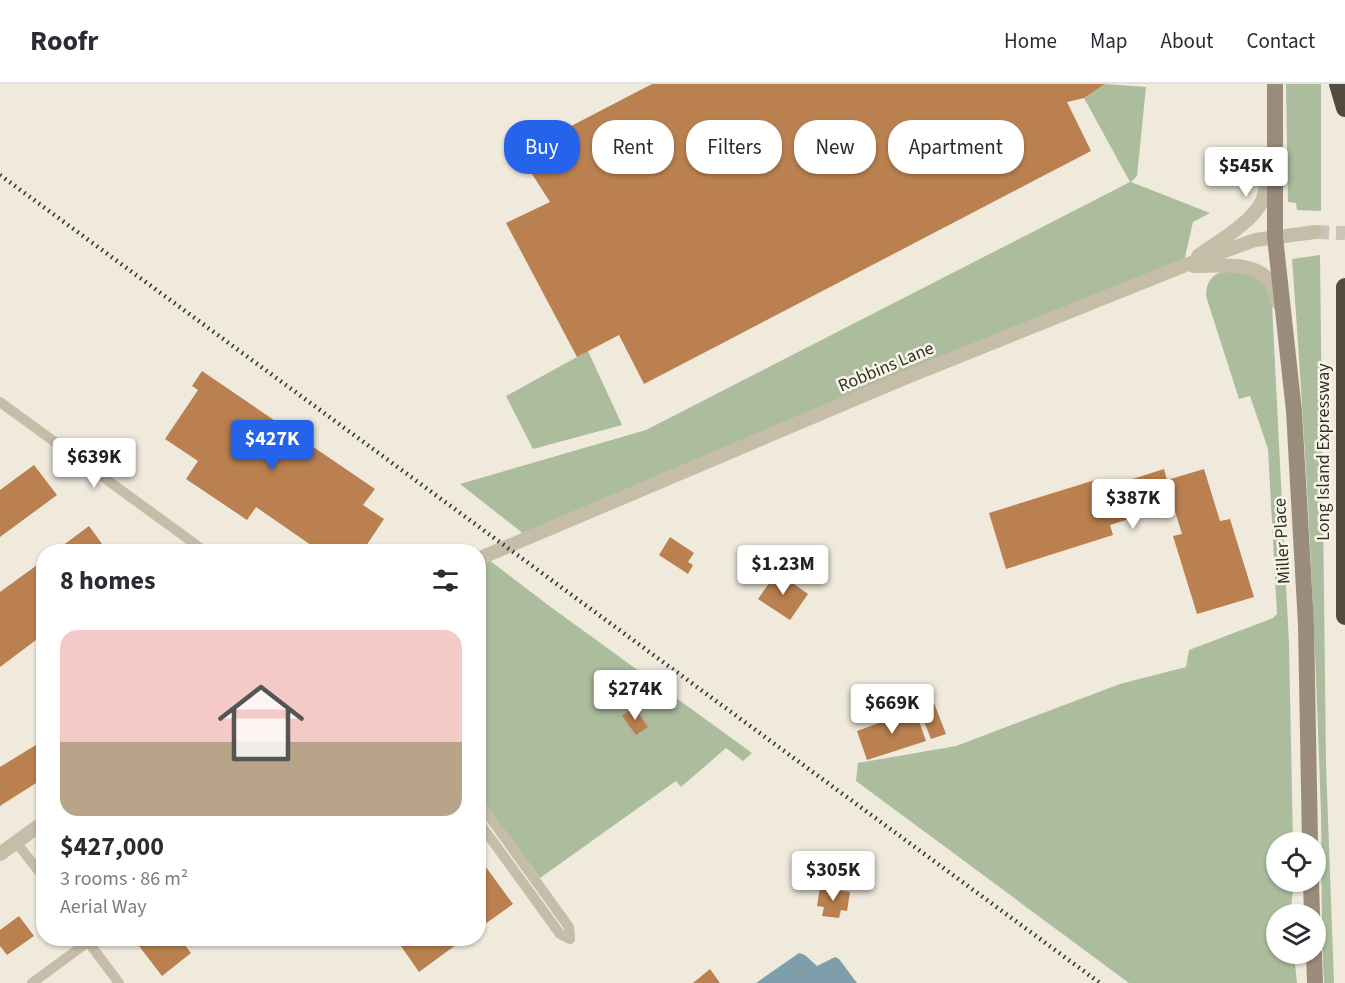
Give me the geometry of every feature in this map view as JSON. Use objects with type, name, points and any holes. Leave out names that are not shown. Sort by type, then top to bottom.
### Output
[{"type":"highway","points":[[1338,84],[1345,108]]},
{"type":"highway","name":"Long Island Expressway","points":[[1345,287],[1345,616]]},
{"type":"main road","name":"Miller Place","points":[[1275,84],[1275,237],[1293,411],[1306,625],[1310,832]]},
{"type":"main road","points":[[1314,964],[1315,983]]},
{"type":"street","points":[[1183,266],[1250,219],[1258,209],[1265,189],[1274,110]]},
{"type":"street","name":"Robbins Lane","points":[[486,556],[902,379],[1183,266],[1255,240],[1315,232]]},
{"type":"street","points":[[1183,266],[1241,267],[1258,270],[1268,279],[1278,301],[1288,357]]},
{"type":"street","points":[[0,402],[195,544]]},
{"type":"street","points":[[486,812],[569,927],[570,939],[560,934],[486,831]]},
{"type":"street","points":[[0,854],[36,828]]},
{"type":"street","points":[[16,842],[36,868]]},
{"type":"street","points":[[32,983],[79,946]]},
{"type":"street","points":[[91,946],[118,983]]},
{"type":"green space","points":[[1105,84],[1146,87],[1137,176],[1131,182],[1210,213],[1193,222],[1183,266],[529,538],[460,484],[646,430],[1130,182],[1084,98]]},
{"type":"green space","points":[[1286,84],[1321,84],[1321,211],[1297,210],[1296,203],[1288,202]]},
{"type":"green space","points":[[1320,255],[1326,764],[1334,983],[1324,983],[1326,904],[1322,904],[1322,892],[1326,892],[1326,832],[1321,832],[1313,607],[1292,259]]},
{"type":"green space","points":[[1239,269],[1258,277],[1265,284],[1272,304],[1289,644],[1293,832],[1266,832],[1266,892],[1293,892],[1291,904],[1266,904],[1266,964],[1295,964],[1297,983],[1129,983],[856,781],[858,763],[956,746],[1120,684],[1186,667],[1189,650],[1273,618],[1277,614],[1268,449],[1250,396],[1239,399],[1206,296],[1212,278],[1226,271]]},
{"type":"green space","points":[[588,351],[622,425],[533,449],[506,396]]},
{"type":"green space","points":[[486,558],[752,753],[743,761],[726,748],[681,787],[676,781],[540,878],[486,805]]},
{"type":"water","points":[[799,953],[805,955],[817,966],[835,957],[839,959],[857,983],[756,983]]},
{"type":"building","points":[[652,84],[1105,84],[1084,98],[1067,102],[1091,151],[644,384],[619,335],[577,357],[506,223],[550,202],[532,174],[580,174],[580,121]]},
{"type":"building","points":[[202,371],[375,489],[363,505],[384,519],[367,544],[309,544],[256,507],[247,520],[186,479],[198,461],[165,439],[198,390],[192,386]]},
{"type":"building","points":[[34,465],[57,495],[0,537],[0,490]]},
{"type":"building","points":[[1164,469],[1167,480],[1204,469],[1220,521],[1230,519],[1254,597],[1197,614],[1173,536],[1182,534],[1173,505],[1110,525],[1113,535],[1006,569],[989,513],[1095,480],[1098,490]]},
{"type":"building","points":[[89,526],[102,544],[65,544]]},
{"type":"building","points":[[670,537],[694,553],[688,562],[693,565],[688,574],[659,555]]},
{"type":"building","points":[[36,566],[36,640],[0,667],[0,592]]},
{"type":"building","points":[[777,572],[808,594],[790,620],[758,599]]},
{"type":"building","points":[[934,703],[946,734],[931,739],[919,709]]},
{"type":"building","points":[[634,707],[648,727],[636,735],[622,716]]},
{"type":"building","points":[[915,710],[926,741],[867,760],[857,731]]},
{"type":"building","points":[[36,745],[36,783],[0,806],[0,767]]},
{"type":"building","points":[[486,867],[513,904],[486,923]]},
{"type":"building","points":[[820,887],[850,892],[847,911],[841,910],[839,918],[822,916],[824,907],[817,906]]},
{"type":"building","points":[[19,916],[34,936],[7,955],[0,946],[0,930]]},
{"type":"building","points":[[139,946],[186,946],[191,953],[162,976]]},
{"type":"building","points":[[401,946],[454,946],[419,972]]},
{"type":"building","points":[[710,969],[720,983],[693,983]]},
{"type":"tunnel","points":[[1315,232],[1345,233]]},
{"type":"railway","points":[[0,175],[1100,983]]}]
